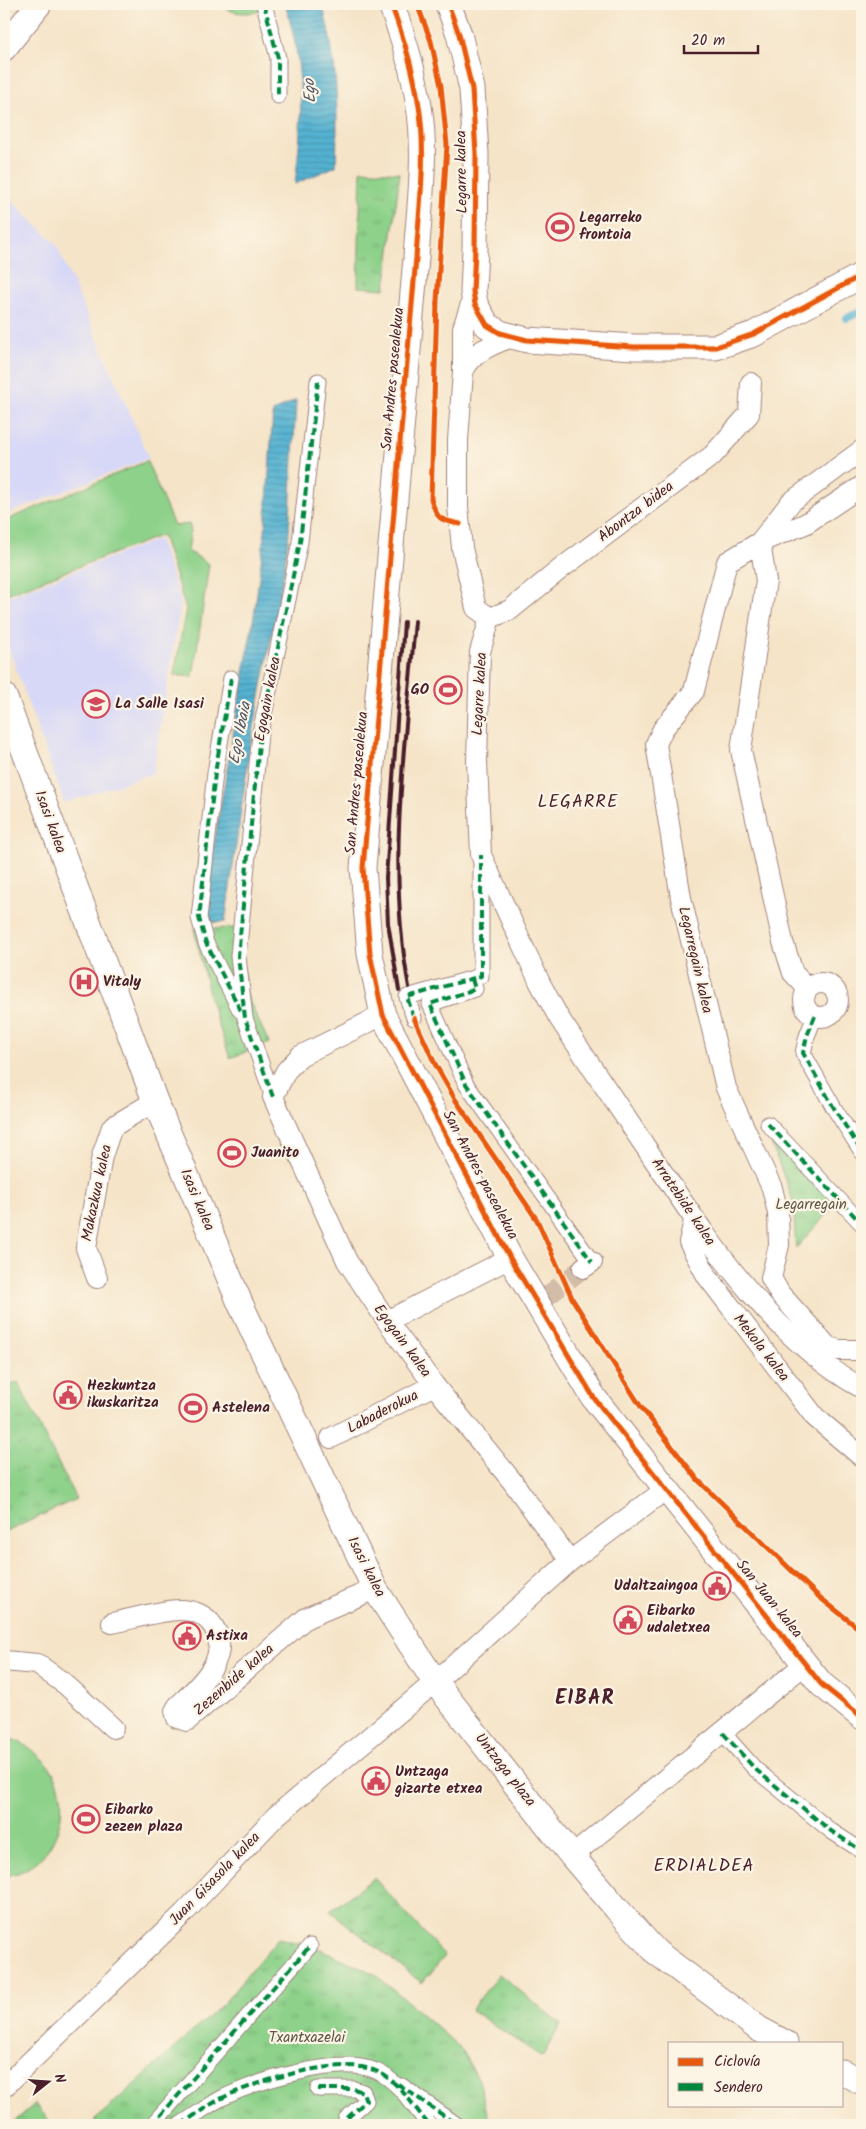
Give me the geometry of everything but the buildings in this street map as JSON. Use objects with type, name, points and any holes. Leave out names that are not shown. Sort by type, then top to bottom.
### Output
[{"type":"street","points":[[4,48],[39,4]]},
{"type":"street","points":[[264,4],[278,58],[278,96]]},
{"type":"street","name":"San Andres pasealekua","points":[[391,4],[401,32],[419,107],[422,171],[363,868],[370,954],[383,1015],[510,1258],[542,1301],[594,1398],[664,1490]]},
{"type":"street","name":"Legarre kalea","points":[[448,4],[459,34],[472,89],[476,154],[475,304],[487,325],[507,335]]},
{"type":"street","points":[[463,372],[466,365],[482,349],[507,335],[526,340],[634,347],[716,347],[754,334],[862,275]]},
{"type":"street","points":[[474,295],[463,328],[463,372],[458,440],[458,506],[462,548],[476,608],[490,618]]},
{"type":"street","name":"Egogain kalea","points":[[245,1018],[238,956],[260,734],[300,542],[318,381]]},
{"type":"street","name":"Abontza bidea","points":[[490,618],[510,610],[563,567],[713,455],[749,414],[751,383]]},
{"type":"street","name":"Legarregain kalea","points":[[862,450],[790,502],[760,542],[727,562],[694,692],[663,729],[656,744],[681,898],[726,1088],[772,1188],[778,1213],[779,1245],[772,1278],[780,1294],[828,1347],[838,1350],[862,1350]]},
{"type":"street","points":[[808,989],[793,973],[782,942],[766,876],[742,750],[766,581],[760,542],[806,524],[862,486]]},
{"type":"street","name":"Legarre kalea","points":[[490,618],[480,661],[477,761],[481,855],[540,984]]},
{"type":"street","name":"Egogain kalea","points":[[231,678],[214,780],[198,918],[206,944],[245,1018],[273,1096],[347,1261],[387,1321],[434,1385],[512,1481],[570,1560]]},
{"type":"street","name":"Isasi kalea","points":[[6,708],[155,1101],[240,1303],[375,1588],[435,1682]]},
{"type":"street","points":[[414,1018],[406,997],[481,976],[481,855]]},
{"type":"street","points":[[472,979],[475,989],[430,1004],[466,1084],[588,1265]]},
{"type":"street","points":[[824,982],[834,988],[837,993],[838,1004],[836,1010],[826,1016],[815,1016],[810,1014],[804,1004],[808,989],[824,982]]},
{"type":"street","name":"Arratebide kalea","points":[[540,984],[559,1018],[694,1220],[736,1277],[803,1346],[836,1374],[862,1388]]},
{"type":"street","points":[[273,1096],[286,1071],[300,1056],[383,1015]]},
{"type":"street","points":[[815,1016],[806,1036],[803,1053],[834,1108],[862,1152]]},
{"type":"street","name":"Makazkua kalea","points":[[96,1278],[86,1248],[102,1156],[112,1127],[155,1101]]},
{"type":"street","points":[[768,1124],[862,1224]]},
{"type":"street","name":"Mekola kalea","points":[[694,1220],[689,1242],[707,1276],[815,1417],[862,1457]]},
{"type":"street","name":"San Andres pasealekua","points":[[387,1321],[510,1258]]},
{"type":"street","name":"Labaderokua","points":[[331,1438],[434,1385]]},
{"type":"street","points":[[435,1682],[570,1560],[664,1490]]},
{"type":"street","name":"San Juan kalea","points":[[664,1490],[821,1684],[862,1717]]},
{"type":"street","name":"Zezenbide kalea","points":[[112,1622],[181,1610],[202,1615],[212,1624],[219,1636],[220,1652],[210,1671],[175,1711],[177,1718],[187,1720],[306,1618],[375,1588]]},
{"type":"street","points":[[4,1661],[37,1664],[65,1684],[113,1728]]},
{"type":"street","points":[[572,1856],[805,1664]]},
{"type":"street","name":"Untzaga plaza","points":[[435,1682],[572,1856],[656,1952],[759,2029],[783,2042]]},
{"type":"street","name":"Juan Gisasola kalea","points":[[4,2086],[177,1920],[276,1816],[435,1682]]},
{"type":"street","points":[[723,1733],[755,1769],[831,1831],[862,1851]]},
{"type":"street","points":[[152,2125],[310,1946]]},
{"type":"street","points":[[180,2125],[221,2098],[270,2079],[332,2066],[355,2065],[376,2070],[431,2105],[458,2125]]},
{"type":"street","points":[[844,2073],[862,2082]]},
{"type":"street","points":[[390,2079],[429,2125]]},
{"type":"street","points":[[318,2089],[354,2089],[363,2092],[366,2101],[346,2119]]},
{"type":"shaded area","points":[[4,194],[56,244],[149,458],[4,515]]},
{"type":"shaded area","name":"La Salle Isasi","points":[[159,539],[181,602],[153,773],[64,803],[4,635],[4,598]]},
{"type":"green space","points":[[221,4],[263,4],[262,11],[245,13],[234,12]]},
{"type":"green space","points":[[361,170],[400,173],[385,289],[358,287]]},
{"type":"green space","points":[[147,461],[174,526],[189,524],[191,530],[188,551],[209,564],[193,677],[174,675],[186,609],[162,535],[4,595],[4,521]]},
{"type":"green space","points":[[236,928],[247,996],[269,1043],[230,1058],[211,1003],[194,929]]},
{"type":"green space","name":"Legarregain","points":[[764,1124],[835,1205],[796,1248],[793,1201]]},
{"type":"green space","points":[[18,1382],[76,1499],[4,1533],[4,1389]]},
{"type":"green space","points":[[4,1738],[18,1741],[45,1762],[58,1782],[62,1801],[58,1830],[43,1856],[32,1866],[19,1873],[4,1876]]},
{"type":"green space","points":[[374,1878],[445,1956],[422,1983],[330,1911]]},
{"type":"green space","name":"Txantxazelai","points":[[278,1938],[316,1947],[375,1974],[422,2014],[460,2048],[479,2080],[490,2125],[98,2125],[95,2120],[224,2003]]},
{"type":"green space","points":[[499,1974],[561,2024],[542,2057],[471,2010]]},
{"type":"green space","points":[[35,2104],[53,2125],[10,2125]]},
{"type":"water","name":"Ego","points":[[285,4],[322,4],[331,45],[336,85],[336,166],[295,184],[301,116],[299,72],[292,27]]},
{"type":"water","name":"Ego Ibaia","points":[[296,400],[289,533],[284,571],[250,748],[225,922],[200,923],[254,616],[265,532],[273,412]]},
{"type":"waterway","points":[[847,318],[862,311]]},
{"type":"tunnel","points":[[545,1298],[583,1268]]},
{"type":"railway","points":[[409,987],[402,942],[398,850],[403,758],[415,621]]},
{"type":"railway","points":[[399,990],[388,923],[386,878],[404,622]]},
{"type":"marked path","points":[[264,4],[278,58],[278,96]]},
{"type":"marked path","points":[[273,1097],[245,1018],[238,956],[260,734],[300,542],[318,381]]},
{"type":"marked path","points":[[231,678],[215,773],[199,918],[206,943],[241,1011]]},
{"type":"marked path","points":[[414,1018],[407,997],[481,976],[481,855]]},
{"type":"marked path","points":[[472,979],[475,989],[430,1004],[466,1084],[592,1262]]},
{"type":"marked path","points":[[815,1016],[803,1053],[834,1108],[862,1152]]},
{"type":"marked path","points":[[768,1124],[862,1224]]},
{"type":"marked path","points":[[723,1733],[755,1769],[831,1831],[862,1851]]},
{"type":"marked path","points":[[152,2125],[310,1946]]},
{"type":"marked path","points":[[180,2125],[222,2098],[256,2084],[299,2072],[342,2066],[360,2067],[384,2075],[398,2087],[429,2125]]},
{"type":"marked path","points":[[398,2084],[457,2125]]},
{"type":"marked path","points":[[318,2089],[354,2089],[363,2092],[366,2101],[346,2119]]},
{"type":"cycle path","points":[[391,4],[408,54],[417,93],[421,125],[422,163],[416,258],[363,868],[370,954],[383,1015],[510,1258],[594,1398],[821,1684],[862,1717]]},
{"type":"cycle path","points":[[417,4],[431,41],[441,86],[447,145],[437,301],[431,499],[435,511],[440,518],[460,524]]},
{"type":"cycle path","points":[[448,4],[459,34],[472,89],[476,154],[473,291],[475,304],[487,325],[500,333],[527,340],[634,347],[716,347],[754,334],[862,275]]},
{"type":"cycle path","points":[[414,1018],[435,1064],[455,1099],[537,1220],[573,1300],[641,1407],[698,1480],[818,1596],[862,1631]]},
{"type":"place","name":"Legarreko frontoia","points":[[560,227]]},
{"type":"place","name":"GO","points":[[448,690]]},
{"type":"place","name":"La Salle Isasi","points":[[96,704]]},
{"type":"place","name":"Vitaly","points":[[84,982]]},
{"type":"place","name":"Juanito","points":[[232,1153]]},
{"type":"place","name":"Hezkuntza ikuskaritza","points":[[68,1395]]},
{"type":"place","name":"Astelena","points":[[193,1408]]},
{"type":"place","name":"Udaltzaingoa","points":[[717,1586]]},
{"type":"place","name":"Eibarko udaletxea","points":[[628,1620]]},
{"type":"place","name":"Astixa","points":[[187,1636]]},
{"type":"place","name":"Untzaga gizarte etxea","points":[[376,1781]]},
{"type":"place","name":"Eibarko zezen plaza","points":[[86,1819]]},
{"type":"district","name":"LEGARRE","points":[[578,802]]},
{"type":"district","name":"EIBAR","points":[[585,1699]]},
{"type":"district","name":"ERDIALDEA","points":[[704,1866]]}]
